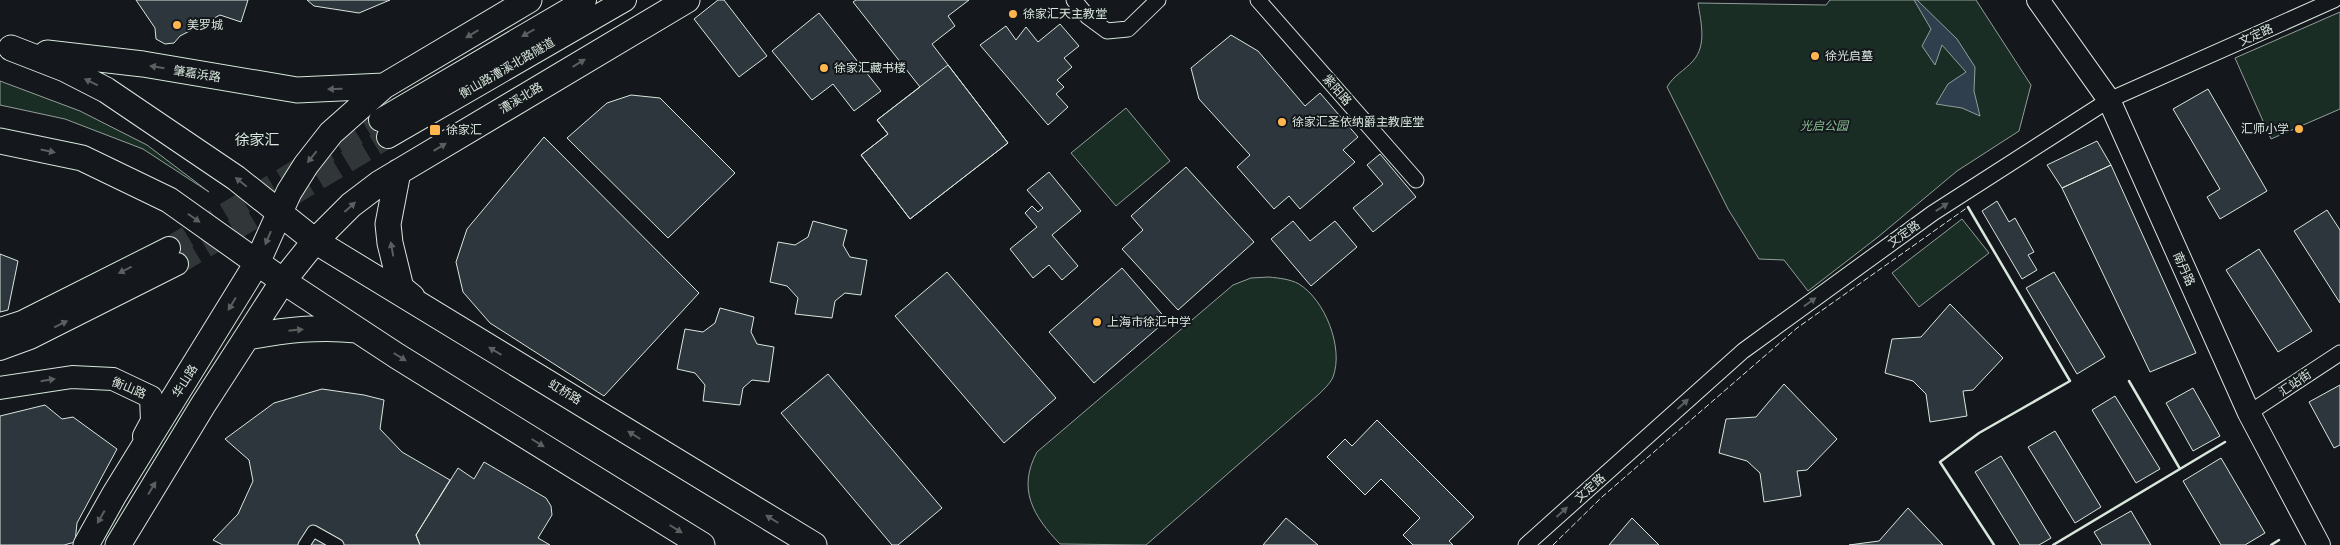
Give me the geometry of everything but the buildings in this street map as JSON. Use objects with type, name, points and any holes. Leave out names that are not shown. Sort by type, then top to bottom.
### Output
[{"type":"main road","points":[[278,214],[306,165],[331,133],[384,86],[529,0]]},
{"type":"main road","name":"衡山路漕溪北路隧道","points":[[585,0],[384,128],[625,0]]},
{"type":"main road","name":"漕溪北路","points":[[315,241],[351,205],[398,172],[687,0]]},
{"type":"main road","name":"南丹路","points":[[2038,0],[2109,100],[2249,413],[2319,545]]},
{"type":"main road","name":"肇嘉浜路","points":[[6,47],[102,61],[143,64],[297,90],[384,86]]},
{"type":"main road","name":"肇嘉浜路","points":[[6,47],[64,69],[106,90],[236,178],[278,214],[315,241]]},
{"type":"main road","points":[[0,141],[82,158],[169,200],[283,281],[359,331],[702,545]]},
{"type":"main road","points":[[398,172],[388,224],[390,243],[401,288],[422,304]]},
{"type":"main road","name":"华山路","points":[[86,545],[114,495],[257,262],[278,214]]},
{"type":"main road","points":[[118,545],[194,420],[283,281],[315,241]]},
{"type":"main road","name":"虹桥路","points":[[315,241],[422,304],[814,545]]},
{"type":"main road","points":[[0,329],[22,322],[173,256],[63,323],[0,349]]},
{"type":"main road","points":[[248,337],[300,329],[332,328],[359,331]]},
{"type":"main road","name":"衡山路","points":[[0,388],[72,377],[113,379],[151,397],[152,421],[114,495]]},
{"type":"street","points":[[1074,0],[1088,17],[1107,31],[1128,29],[1158,0]]},
{"type":"street","name":"紫阳路","points":[[1258,0],[1416,180]]},
{"type":"street","name":"文定路","points":[[1526,545],[1743,351],[1933,213],[2109,100],[2334,0]]},
{"type":"street","name":"汇站街","points":[[2249,413],[2340,353]]},
{"type":"street","points":[[304,545],[313,531],[338,545]]},
{"type":"green space","name":"光启公园","points":[[1830,0],[1976,0],[2031,85],[2019,131],[1957,171],[1878,237],[1808,291],[1784,260],[1759,259],[1728,209],[1667,87],[1693,61],[1700,48],[1702,34],[1698,3],[1826,5]]},
{"type":"green space","points":[[2340,12],[2340,109],[2271,139],[2235,58]]},
{"type":"green space","points":[[0,81],[80,111],[147,145],[209,192],[143,149],[65,119],[0,105]]},
{"type":"green space","points":[[1126,108],[1170,161],[1116,206],[1071,153]]},
{"type":"green space","points":[[1962,219],[1989,253],[1919,307],[1892,273]]},
{"type":"green space","points":[[1269,277],[1299,284],[1317,301],[1324,313],[1334,339],[1336,352],[1336,365],[1333,377],[1328,384],[1318,395],[1146,545],[1060,544],[1042,523],[1031,501],[1028,490],[1031,465],[1037,452],[1233,285],[1251,278]]},
{"type":"water","points":[[1914,0],[1917,0],[1957,39],[1975,67],[1974,91],[1980,116],[1962,108],[1936,104],[1948,84],[1966,72],[1942,45],[1935,65],[1922,46],[1931,29]]},
{"type":"tunnel","points":[[169,248],[380,120]]},
{"type":"tunnel","points":[[177,264],[388,137]]},
{"type":"fence","points":[[1553,545],[1602,497],[1797,328],[1968,207]]},
{"type":"wall","points":[[1968,207],[2070,381],[1979,433],[1940,462],[1994,545]]},
{"type":"wall","points":[[2129,381],[2180,469]]},
{"type":"wall","points":[[2053,545],[2225,442]]},
{"type":"wall","points":[[2271,545],[2279,540]]},
{"type":"place","name":"徐家汇天主教堂","points":[[1013,14]]},
{"type":"place","name":"美罗城","points":[[177,25]]},
{"type":"place","name":"徐光启墓","points":[[1815,56]]},
{"type":"place","name":"徐家汇藏书楼","points":[[824,68]]},
{"type":"place","name":"徐家汇圣依纳爵主教座堂","points":[[1282,122]]},
{"type":"place","name":"汇师小学","points":[[2299,129]]},
{"type":"place","name":"徐家汇","points":[[435,130]]},
{"type":"place","name":"上海市徐汇中学","points":[[1097,322]]},
{"type":"district","name":"徐家汇","points":[[257,140]]}]
